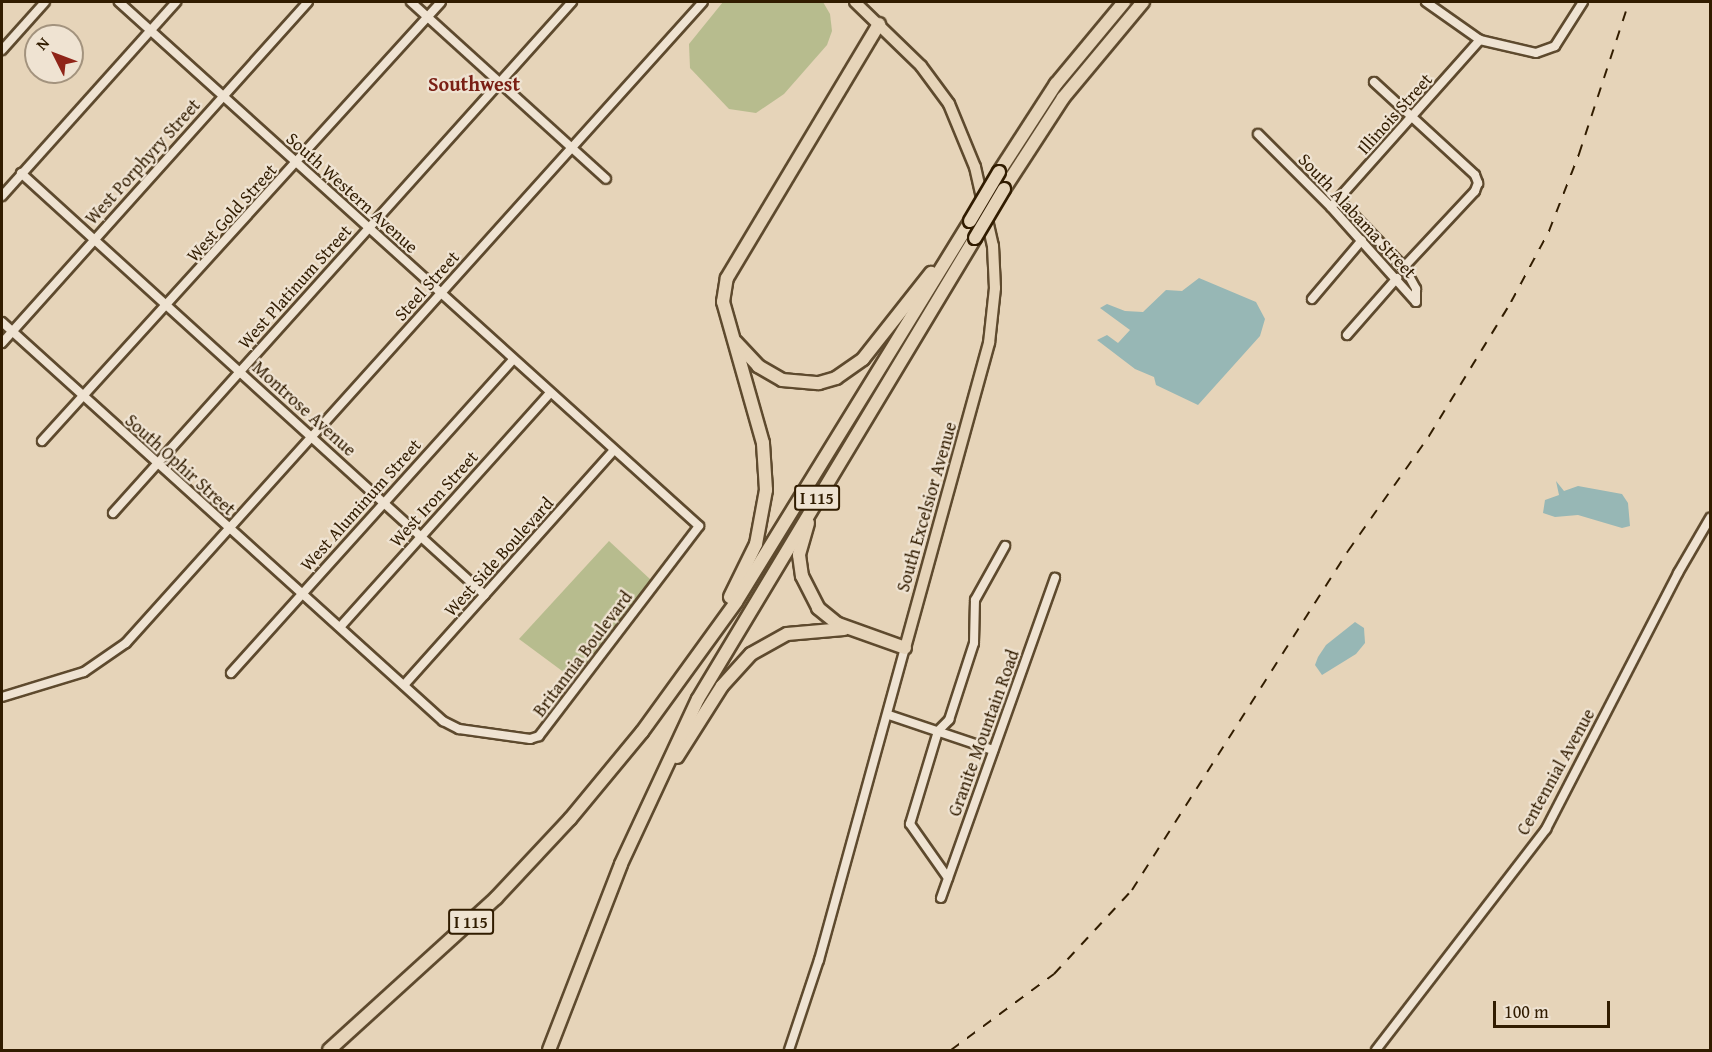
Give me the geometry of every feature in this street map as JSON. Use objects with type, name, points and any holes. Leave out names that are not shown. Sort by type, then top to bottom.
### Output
[{"type":"highway","name":"I 115","points":[[329,1050],[457,937],[529,864],[608,774],[736,602],[999,172],[1056,84],[1124,2]]},
{"type":"highway","name":"I 115","points":[[549,1050],[648,800],[728,646],[1004,189],[1063,98],[1143,2]]},
{"type":"highway","points":[[682,675],[747,565],[765,502],[763,443],[730,334],[723,302],[731,268],[879,24]]},
{"type":"highway","points":[[730,334],[758,366],[782,380],[819,383],[836,378],[870,350],[969,223]]},
{"type":"highway","points":[[866,416],[813,512],[799,555],[802,576],[818,608],[838,624],[905,648]]},
{"type":"highway","points":[[648,800],[722,686],[751,654],[787,634],[852,630]]},
{"type":"main road","name":"South Excelsior Avenue","points":[[855,2],[938,86],[962,132],[985,206],[994,269],[989,343],[905,648]]},
{"type":"street","points":[[2,50],[45,2]]},
{"type":"street","name":"South Western Avenue","points":[[119,2],[699,526]]},
{"type":"street","points":[[2,195],[176,2]]},
{"type":"street","name":"West Porphyry Street","points":[[2,343],[308,2]]},
{"type":"street","points":[[411,2],[606,179]]},
{"type":"street","name":"West Gold Street","points":[[42,441],[441,2]]},
{"type":"street","name":"West Platinum Street","points":[[113,513],[572,2]]},
{"type":"street","name":"Steel Street","points":[[2,697],[62,680],[107,659],[173,592],[704,2]]},
{"type":"street","points":[[1426,2],[1480,40],[1536,53],[1555,46],[1583,2]]},
{"type":"street","name":"Illinois Street","points":[[1331,207],[1414,117],[1480,40]]},
{"type":"street","points":[[1374,82],[1475,175],[1478,183],[1475,191],[1404,267]]},
{"type":"street","name":"South Alabama Street","points":[[1258,134],[1331,207],[1397,278],[1416,302],[1416,289],[1404,267],[1338,199]]},
{"type":"street","name":"Montrose Avenue","points":[[21,173],[485,595]]},
{"type":"street","points":[[1312,299],[1362,240]]},
{"type":"street","points":[[1347,335],[1397,278]]},
{"type":"street","name":"South Ophir Street","points":[[2,322],[157,465],[341,626],[404,685]]},
{"type":"street","name":"West Aluminum Street","points":[[231,673],[513,360]]},
{"type":"street","name":"West Iron Street","points":[[341,626],[550,393]]},
{"type":"street","name":"West Side Boulevard","points":[[404,685],[614,450]]},
{"type":"street","name":"Centennial Avenue","points":[[1376,1050],[1546,829],[1678,573],[1710,518]]},
{"type":"street","name":"Britannia Boulevard","points":[[404,685],[453,727],[535,738],[699,526]]},
{"type":"street","points":[[948,878],[910,824],[938,731],[950,720],[974,643],[975,600],[1005,546]]},
{"type":"street","name":"Granite Mountain Road","points":[[941,898],[1055,578]]},
{"type":"street","name":"South Excelsior Avenue","points":[[789,1050],[889,715],[905,648]]},
{"type":"street","points":[[889,715],[993,750]]},
{"type":"green space","points":[[723,2],[823,2],[830,14],[832,31],[827,45],[784,94],[756,113],[729,109],[690,68],[689,44]]},
{"type":"green space","points":[[609,541],[651,580],[573,679],[519,639]]},
{"type":"water","points":[[1199,278],[1256,302],[1265,319],[1260,336],[1198,405],[1156,385],[1154,377],[1135,369],[1097,340],[1107,335],[1118,343],[1130,330],[1100,308],[1107,304],[1125,311],[1143,312],[1166,290],[1182,291]]},
{"type":"water","points":[[1556,481],[1564,491],[1578,486],[1622,494],[1628,503],[1630,526],[1622,528],[1578,515],[1555,517],[1543,513],[1545,500],[1559,495]]},
{"type":"water","points":[[1355,622],[1364,628],[1365,643],[1356,654],[1322,675],[1315,665],[1318,657],[1326,645]]},
{"type":"railway","points":[[951,1050],[1054,974],[1132,890],[1348,551],[1429,436],[1511,302],[1549,231],[1579,154],[1629,2]]},
{"type":"district","name":"Southwest","points":[[474,83]]}]
